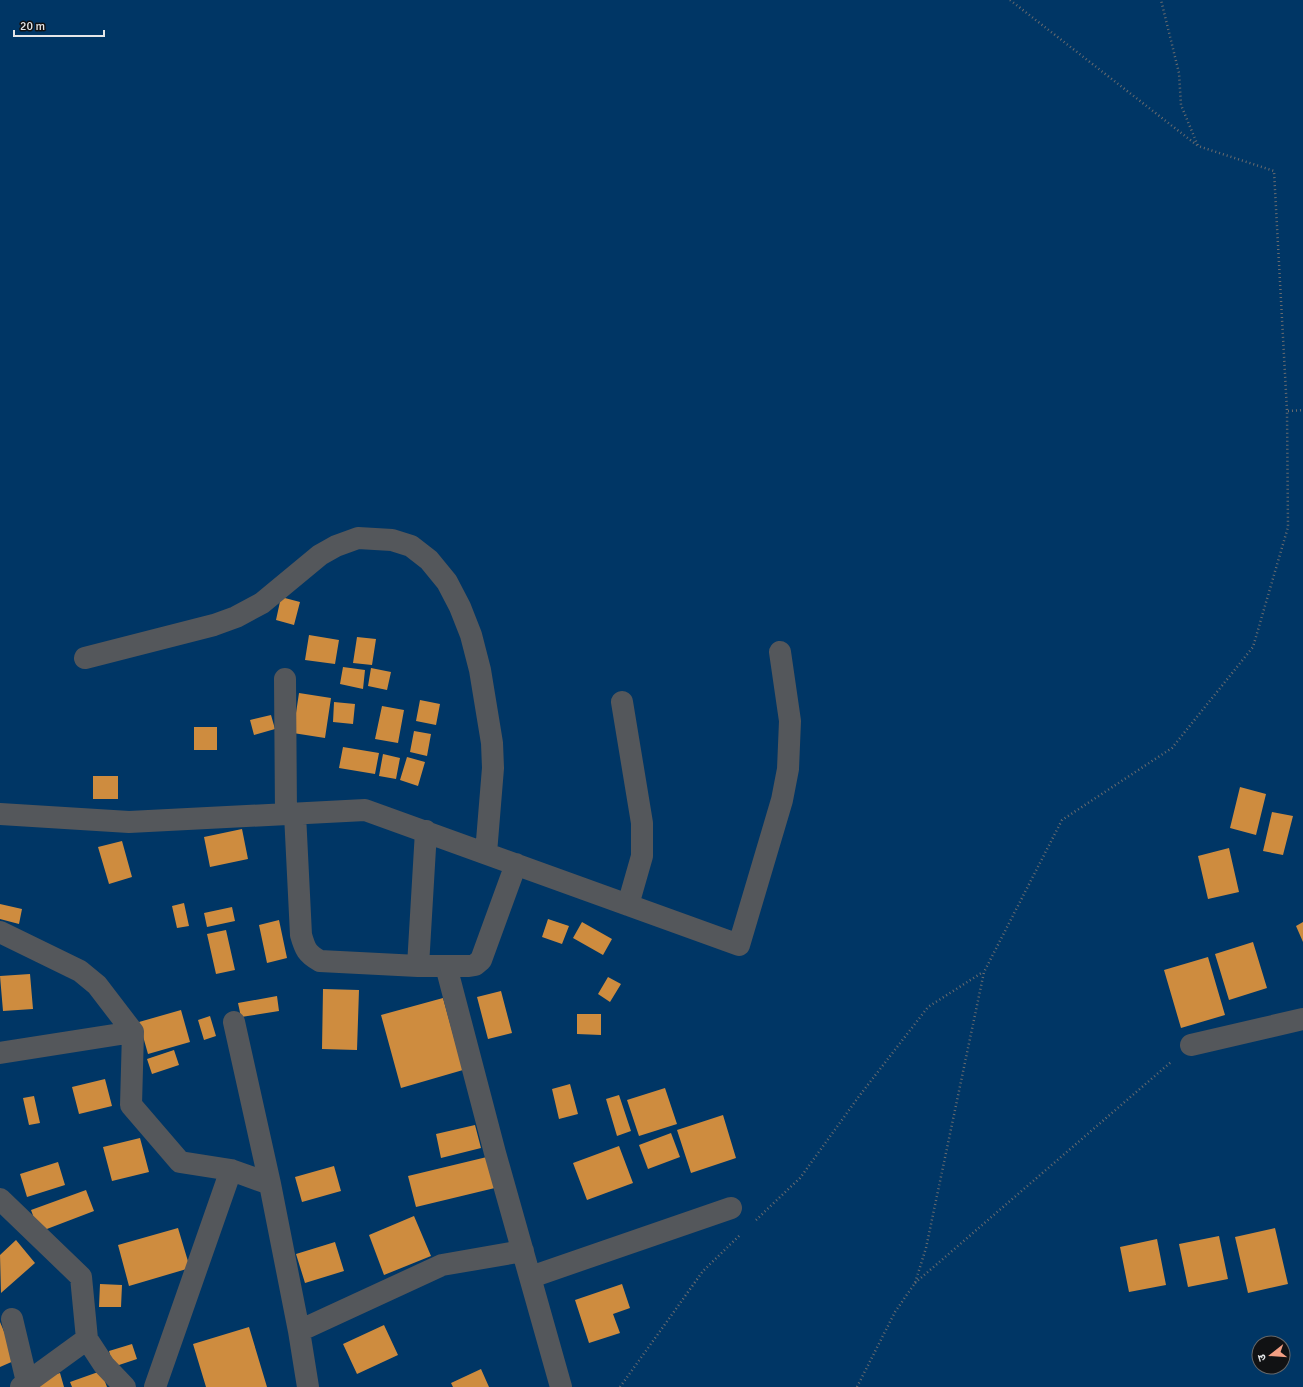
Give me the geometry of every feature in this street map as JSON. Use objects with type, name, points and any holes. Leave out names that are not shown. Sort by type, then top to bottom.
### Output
[{"type":"street","points":[[85,658],[236,618],[262,603],[320,555],[336,546],[358,538],[392,540],[411,546],[429,560],[447,582],[460,607],[471,635],[480,670],[492,743],[493,768],[486,853]]},
{"type":"street","points":[[0,814],[129,822],[365,810],[739,945],[782,800],[788,769],[790,721],[780,652]]},
{"type":"street","points":[[285,679],[290,814],[301,935],[305,948],[310,956],[320,961],[418,966],[475,965],[481,960],[516,864]]},
{"type":"street","points":[[622,702],[642,823],[643,842],[642,856],[628,905]]},
{"type":"street","points":[[418,966],[426,831]]},
{"type":"street","points":[[0,932],[80,971],[97,986],[133,1032],[131,1105],[180,1162],[231,1170],[270,1184]]},
{"type":"street","points":[[446,966],[495,1153],[561,1387]]},
{"type":"street","points":[[1192,1045],[1303,1019]]},
{"type":"street","points":[[234,1022],[270,1184],[300,1331],[308,1387]]},
{"type":"street","points":[[0,1053],[133,1032]]},
{"type":"street","points":[[155,1387],[231,1170]]},
{"type":"street","points":[[0,1199],[81,1277],[87,1338],[104,1365],[125,1387]]},
{"type":"street","points":[[530,1277],[731,1208]]},
{"type":"street","points":[[300,1331],[442,1265],[523,1250]]},
{"type":"street","points":[[12,1319],[24,1384],[87,1338]]},
{"type":"path","points":[[915,1283],[926,1248],[984,972],[1062,820],[1172,748],[1253,647],[1288,527],[1287,411],[1274,171],[1198,146],[1010,0]]},
{"type":"path","points":[[1161,0],[1179,73],[1181,105],[1198,146]]},
{"type":"path","points":[[1287,411],[1303,410]]},
{"type":"path","points":[[754,1222],[800,1178],[860,1095],[928,1007],[984,972]]},
{"type":"path","points":[[857,1387],[895,1312],[915,1283],[1192,1045]]},
{"type":"path","points":[[620,1387],[703,1271],[743,1233]]},
{"type":"shaded area","points":[[0,0],[1303,0],[1303,1387],[0,1387]]},
{"type":"building","points":[[281,597],[300,602],[294,625],[276,620]]},
{"type":"building","points":[[309,635],[339,640],[335,664],[305,660]]},
{"type":"building","points":[[357,637],[376,639],[372,665],[353,663]]},
{"type":"building","points":[[343,667],[365,670],[363,689],[340,684]]},
{"type":"building","points":[[371,668],[391,672],[387,690],[368,686]]},
{"type":"building","points":[[299,693],[331,698],[325,738],[293,733]]},
{"type":"building","points":[[420,700],[440,704],[436,725],[416,721]]},
{"type":"building","points":[[334,702],[355,704],[353,724],[333,722]]},
{"type":"building","points":[[382,706],[404,710],[398,743],[375,739]]},
{"type":"building","points":[[271,715],[275,729],[254,735],[250,720]]},
{"type":"building","points":[[194,727],[217,727],[217,750],[194,750]]},
{"type":"building","points":[[414,731],[431,734],[427,756],[410,752]]},
{"type":"building","points":[[343,747],[379,753],[375,774],[339,768]]},
{"type":"building","points":[[383,754],[400,758],[396,779],[379,776]]},
{"type":"building","points":[[407,757],[425,762],[418,786],[400,780]]},
{"type":"building","points":[[93,776],[118,776],[118,799],[93,799]]},
{"type":"building","points":[[1240,787],[1266,794],[1256,835],[1230,828]]},
{"type":"building","points":[[1272,812],[1293,816],[1283,855],[1263,851]]},
{"type":"building","points":[[242,829],[248,859],[210,867],[204,837]]},
{"type":"building","points":[[122,841],[132,877],[109,884],[98,847]]},
{"type":"building","points":[[1229,848],[1239,892],[1208,899],[1198,856]]},
{"type":"building","points":[[184,903],[189,926],[177,928],[172,906]]},
{"type":"building","points":[[0,904],[22,909],[19,924],[0,919]]},
{"type":"building","points":[[232,907],[235,921],[207,927],[204,913]]},
{"type":"building","points":[[548,919],[569,926],[562,944],[542,937]]},
{"type":"building","points":[[279,920],[287,958],[267,963],[259,925]]},
{"type":"building","points":[[582,922],[612,939],[603,955],[573,938]]},
{"type":"building","points":[[1303,922],[1303,942],[1296,926]]},
{"type":"building","points":[[226,930],[235,970],[216,974],[207,934]]},
{"type":"building","points":[[1253,942],[1267,988],[1229,1000],[1215,954]]},
{"type":"building","points":[[1208,957],[1225,1015],[1181,1028],[1164,970]]},
{"type":"building","points":[[30,974],[33,1009],[3,1011],[0,976]]},
{"type":"building","points":[[608,977],[621,984],[610,1002],[598,994]]},
{"type":"building","points":[[323,989],[359,990],[357,1050],[322,1049]]},
{"type":"building","points":[[501,991],[512,1033],[488,1039],[477,997]]},
{"type":"building","points":[[277,996],[279,1011],[241,1017],[238,1003]]},
{"type":"building","points":[[443,998],[463,1070],[401,1088],[381,1015]]},
{"type":"building","points":[[181,1010],[190,1042],[148,1054],[139,1022]]},
{"type":"building","points":[[577,1014],[601,1014],[601,1035],[577,1034]]},
{"type":"building","points":[[210,1016],[216,1036],[204,1040],[198,1020]]},
{"type":"building","points":[[174,1050],[179,1065],[152,1074],[147,1059]]},
{"type":"building","points":[[105,1079],[112,1106],[79,1114],[72,1087]]},
{"type":"building","points":[[570,1084],[578,1114],[559,1119],[552,1089]]},
{"type":"building","points":[[665,1088],[677,1124],[639,1136],[627,1100]]},
{"type":"building","points":[[619,1095],[631,1131],[617,1136],[606,1099]]},
{"type":"building","points":[[34,1096],[40,1123],[29,1125],[23,1098]]},
{"type":"building","points":[[723,1115],[736,1158],[691,1173],[677,1130]]},
{"type":"building","points":[[475,1125],[481,1148],[441,1158],[436,1134]]},
{"type":"building","points":[[671,1133],[680,1157],[648,1169],[639,1145]]},
{"type":"building","points":[[140,1138],[149,1172],[112,1181],[103,1147]]},
{"type":"building","points":[[619,1146],[633,1183],[587,1200],[573,1163]]},
{"type":"building","points":[[491,1156],[499,1187],[416,1207],[408,1176]]},
{"type":"building","points":[[58,1162],[65,1185],[27,1197],[20,1174]]},
{"type":"building","points":[[334,1166],[341,1191],[302,1202],[295,1177]]},
{"type":"building","points":[[86,1190],[94,1211],[39,1232],[31,1210]]},
{"type":"building","points":[[414,1216],[431,1256],[384,1275],[369,1235]]},
{"type":"building","points":[[178,1228],[190,1268],[129,1286],[118,1245]]},
{"type":"building","points":[[1275,1228],[1288,1284],[1248,1293],[1235,1237]]},
{"type":"building","points":[[1219,1236],[1228,1279],[1188,1287],[1179,1244]]},
{"type":"building","points":[[1157,1239],[1166,1285],[1129,1292],[1120,1247]]},
{"type":"building","points":[[16,1240],[35,1263],[1,1293],[0,1255]]},
{"type":"building","points":[[335,1242],[344,1271],[305,1283],[296,1254]]},
{"type":"building","points":[[100,1284],[122,1285],[121,1307],[99,1307]]},
{"type":"building","points":[[622,1284],[630,1308],[613,1314],[620,1333],[589,1343],[575,1300]]},
{"type":"building","points":[[0,1322],[16,1360],[0,1367]]},
{"type":"building","points":[[384,1325],[398,1355],[357,1374],[343,1344]]},
{"type":"building","points":[[249,1327],[267,1387],[206,1387],[193,1344]]},
{"type":"building","points":[[132,1344],[137,1359],[113,1367],[109,1351]]},
{"type":"building","points":[[481,1369],[489,1387],[453,1387],[451,1383]]},
{"type":"building","points":[[101,1371],[107,1387],[72,1387],[70,1382]]},
{"type":"building","points":[[60,1373],[64,1387],[34,1387],[33,1381]]}]
